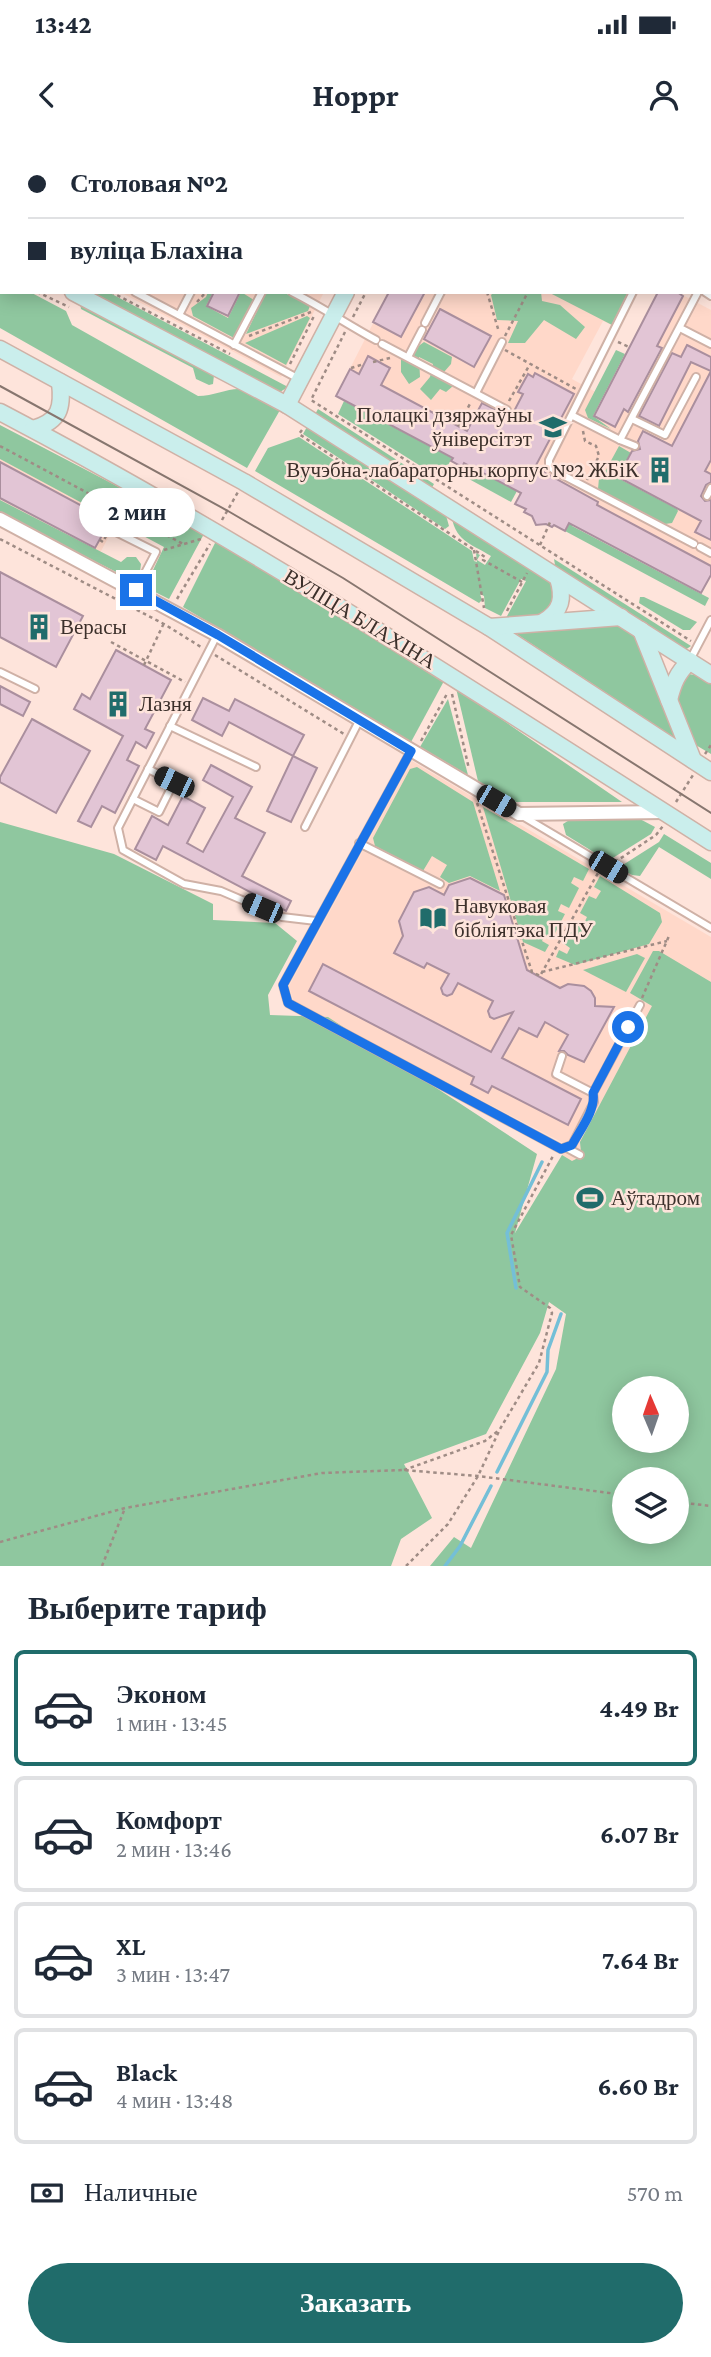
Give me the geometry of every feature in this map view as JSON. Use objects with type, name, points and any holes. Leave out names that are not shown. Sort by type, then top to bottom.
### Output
[{"type":"main road","points":[[77,294],[287,405],[711,675]]},
{"type":"main road","points":[[287,405],[294,380],[345,294]]},
{"type":"main road","points":[[0,349],[244,482],[489,627],[701,766]]},
{"type":"main road","points":[[33,429],[45,426],[59,411],[62,399],[60,382]]},
{"type":"main road","name":"ВУЛІЦА БЛАХІНА","points":[[0,412],[216,531],[456,678],[711,842]]},
{"type":"main road","points":[[542,623],[560,607],[562,598],[558,578]]},
{"type":"main road","points":[[489,627],[621,617]]},
{"type":"main road","points":[[641,630],[669,700],[701,766]]},
{"type":"main road","points":[[669,700],[676,678],[690,661]]},
{"type":"street","points":[[0,519],[218,635],[519,814],[666,814]]},
{"type":"lane","points":[[139,294],[235,343],[294,380]]},
{"type":"lane","points":[[179,315],[190,294]]},
{"type":"lane","points":[[235,343],[261,294]]},
{"type":"lane","points":[[296,294],[335,314],[349,326],[506,409]]},
{"type":"lane","points":[[408,357],[440,294]]},
{"type":"lane","points":[[633,294],[582,393],[577,418],[550,460],[549,466],[711,553]]},
{"type":"lane","points":[[620,440],[697,294]]},
{"type":"lane","points":[[680,328],[711,344]]},
{"type":"lane","points":[[476,393],[501,345]]},
{"type":"lane","points":[[632,419],[665,435],[696,377]]},
{"type":"lane","points":[[577,418],[635,446]]},
{"type":"lane","points":[[707,496],[711,488]]},
{"type":"lane","points":[[113,530],[156,552],[136,590]]},
{"type":"lane","points":[[690,661],[711,620]]},
{"type":"lane","points":[[218,635],[118,828],[123,850],[184,884],[221,891],[282,917],[316,921]]},
{"type":"lane","points":[[0,673],[35,690]]},
{"type":"lane","points":[[304,827],[359,721]]},
{"type":"lane","points":[[170,726],[256,767]]},
{"type":"lane","points":[[413,752],[359,843],[283,985],[288,1003],[580,1155]]},
{"type":"lane","points":[[133,799],[159,812],[174,782],[148,769]]},
{"type":"lane","points":[[519,814],[711,928]]},
{"type":"lane","points":[[359,843],[440,884]]},
{"type":"lane","points":[[564,1148],[572,1145],[594,1101],[593,1093],[640,1005]]},
{"type":"lane","points":[[562,1056],[556,1074],[593,1093]]},
{"type":"path","points":[[115,294],[231,355]]},
{"type":"path","points":[[194,305],[204,294]]},
{"type":"path","points":[[311,400],[365,294]]},
{"type":"path","points":[[488,294],[501,345],[582,393]]},
{"type":"path","points":[[501,345],[527,294]]},
{"type":"path","points":[[235,343],[318,310],[294,380],[311,400],[698,646]]},
{"type":"path","points":[[618,342],[629,347]]},
{"type":"path","points":[[351,368],[364,364]]},
{"type":"path","points":[[506,409],[530,364]]},
{"type":"path","points":[[458,426],[476,393]]},
{"type":"path","points":[[577,418],[585,441],[596,446],[599,456],[584,486]]},
{"type":"path","points":[[299,434],[485,557],[483,559],[522,582]]},
{"type":"path","points":[[0,446],[185,545]]},
{"type":"path","points":[[156,552],[203,538],[211,541],[244,482]]},
{"type":"path","points":[[100,540],[103,542],[113,530]]},
{"type":"path","points":[[0,539],[164,624],[350,737]]},
{"type":"path","points":[[474,550],[484,610]]},
{"type":"path","points":[[110,642],[191,685]]},
{"type":"path","points":[[413,752],[450,688],[473,788],[532,972],[541,975],[542,972],[667,942]]},
{"type":"path","points":[[542,972],[597,873],[656,835],[686,783],[701,766],[711,745]]},
{"type":"path","points":[[640,1005],[669,936]]},
{"type":"path","points":[[406,1566],[449,1524],[539,1363],[552,1313],[550,1308],[520,1287],[511,1235],[551,1157],[564,1148]]},
{"type":"path","points":[[402,1471],[485,1441],[500,1429]]},
{"type":"path","points":[[0,1542],[125,1508],[322,1473],[402,1471],[478,1476],[612,1493]]},
{"type":"path","points":[[689,1503],[711,1506]]},
{"type":"path","points":[[102,1566],[125,1508]]},
{"type":"shaded area","points":[[124,294],[323,294],[281,377]]},
{"type":"shaded area","name":"Полацкі дзяржаўны ўніверсітэт","points":[[388,294],[627,294],[612,325],[603,321],[572,379],[603,396],[657,294],[681,294],[711,310],[711,575],[701,593],[572,525],[573,523],[515,504],[522,491],[465,463],[462,467],[451,461],[452,458],[336,396]]},
{"type":"shaded area","points":[[0,459],[117,521],[100,553],[0,500]]},
{"type":"shaded area","points":[[412,761],[711,937],[711,1019],[593,1303],[562,1155],[567,1145],[294,1003],[289,986]]},
{"type":"green space","points":[[0,294],[34,294],[66,311],[72,325],[198,396],[241,389],[280,410],[247,468],[0,328]]},
{"type":"green space","points":[[88,294],[112,294],[288,387],[275,392]]},
{"type":"green space","points":[[207,294],[212,294],[206,306],[228,318],[240,294],[254,300],[234,338],[193,316],[191,308]]},
{"type":"green space","points":[[265,294],[287,294],[310,306],[308,311],[246,334]]},
{"type":"green space","points":[[541,294],[542,301],[560,305],[585,327],[576,339],[544,320],[525,343],[508,343],[518,321],[497,320],[491,295]]},
{"type":"green space","points":[[552,294],[627,294],[612,325]]},
{"type":"green space","points":[[80,302],[214,375],[213,384],[196,379],[193,368],[81,309]]},
{"type":"green space","points":[[307,316],[310,318],[286,365],[245,343]]},
{"type":"green space","points":[[424,342],[452,357],[451,364],[444,372],[453,386],[446,392],[440,389],[431,400],[420,389],[430,377],[433,364],[419,357],[420,377],[409,384],[401,372],[401,359]]},
{"type":"green space","points":[[616,350],[625,354],[593,416],[611,429],[588,418],[585,410]]},
{"type":"green space","points":[[344,401],[452,458],[442,476],[438,477],[338,414]]},
{"type":"green space","points":[[318,409],[434,484],[430,491],[314,416]]},
{"type":"green space","points":[[0,425],[205,532],[169,599],[145,587],[164,547],[0,459]]},
{"type":"green space","points":[[308,425],[445,512],[449,526],[445,529],[303,434]]},
{"type":"green space","points":[[299,437],[472,551],[474,561],[477,562],[476,553],[480,555],[477,560],[485,565],[491,556],[459,535],[451,512],[556,585],[554,605],[544,613],[532,617],[506,618],[526,581],[521,579],[501,616],[485,608],[484,596],[480,594],[482,600],[479,603],[255,471],[268,448]]},
{"type":"green space","points":[[619,446],[631,453],[618,478],[677,509],[672,523],[665,524],[598,489],[599,478],[601,479]]},
{"type":"green space","points":[[465,464],[517,491],[511,502],[458,473]]},
{"type":"green space","points":[[0,500],[121,562],[127,557],[136,557],[141,564],[140,572],[136,577],[128,578],[0,513]]},
{"type":"green space","points":[[570,522],[573,523],[572,526],[709,598],[705,606],[565,531]]},
{"type":"green space","points":[[217,539],[444,681],[411,742],[183,607]]},
{"type":"green space","points":[[554,559],[691,646],[685,650],[556,571]]},
{"type":"green space","points":[[640,597],[697,622],[690,630],[683,630],[639,603]]},
{"type":"green space","points":[[622,623],[636,632],[677,736],[675,738],[515,633]]},
{"type":"green space","points":[[682,676],[700,676],[711,683],[711,754],[694,744],[675,700]]},
{"type":"green space","points":[[456,688],[622,802],[516,802],[478,781]]},
{"type":"green space","points":[[448,699],[468,775],[420,747]]},
{"type":"green space","points":[[417,767],[473,802],[500,891],[470,876],[449,883],[440,877],[447,865],[432,856],[423,871],[375,846],[373,838],[410,769]]},
{"type":"green space","points":[[483,807],[589,869],[583,881],[574,877],[571,883],[579,888],[569,908],[561,904],[558,911],[565,914],[552,939],[545,935],[542,941],[549,945],[545,952],[523,942]]},
{"type":"green space","points":[[638,818],[655,827],[651,834],[608,861],[566,835],[563,824],[571,819]]},
{"type":"green space","points":[[0,822],[114,854],[213,904],[213,920],[275,923],[297,941],[268,995],[270,1015],[328,1017],[537,1154],[515,1233],[562,1155],[572,1161],[578,1158],[581,1152],[580,1142],[652,1006],[630,993],[653,951],[659,951],[711,982],[711,1566],[430,1566],[454,1537],[471,1548],[556,1369],[566,1314],[549,1302],[540,1333],[486,1434],[404,1464],[432,1518],[401,1539],[391,1566],[0,1566]]},
{"type":"green space","points":[[664,834],[711,863],[711,879],[659,847],[640,876],[618,868],[659,842]]},
{"type":"green space","points":[[600,876],[660,913],[662,922],[649,944],[575,965],[556,957],[559,950],[567,954],[570,948],[563,943],[575,921],[583,925],[587,917],[580,913],[589,896],[596,899],[601,891],[594,887]]},
{"type":"green space","points":[[637,954],[645,958],[626,992],[583,970]]},
{"type":"building","points":[[213,294],[239,294],[228,316],[207,306]]},
{"type":"building","points":[[388,294],[424,294],[401,337],[373,322]]},
{"type":"building","points":[[657,294],[683,296],[657,346],[662,348],[628,412],[624,409],[615,427],[594,416]]},
{"type":"building","points":[[440,309],[491,336],[474,367],[424,339]]},
{"type":"building","points":[[687,345],[711,357],[711,371],[691,362],[659,426],[639,416],[672,353],[681,357]]},
{"type":"building","points":[[368,356],[390,368],[381,385],[467,431],[482,403],[511,417],[523,394],[518,392],[528,374],[533,377],[535,373],[574,394],[535,467],[598,502],[597,505],[711,566],[711,575],[701,593],[569,523],[565,531],[554,525],[536,525],[532,516],[524,512],[526,509],[515,504],[521,493],[464,463],[462,467],[451,461],[453,458],[336,396],[350,369],[359,374]]},
{"type":"building","points":[[711,371],[711,460],[705,471],[711,474],[711,482],[706,485],[701,496],[705,501],[711,500],[711,540],[695,532],[701,521],[618,477],[632,451],[640,449],[638,441],[643,431],[672,446]]},
{"type":"building","points":[[0,462],[110,521],[95,548],[0,498]]},
{"type":"building","name":"Верасы","points":[[0,572],[83,616],[56,667],[0,637]]},
{"type":"building","name":"Лазня","points":[[116,650],[171,680],[145,729],[154,733],[146,748],[136,742],[127,760],[139,766],[115,813],[102,806],[91,827],[78,821],[123,736],[74,709],[82,694],[90,699]]},
{"type":"building","points":[[0,686],[30,702],[23,716],[0,704]]},
{"type":"building","points":[[203,698],[229,711],[235,699],[304,735],[293,756],[229,722],[222,736],[192,720]]},
{"type":"building","points":[[32,719],[90,751],[56,813],[0,782],[0,777]]},
{"type":"building","points":[[293,756],[317,768],[291,822],[267,811]]},
{"type":"building","points":[[211,765],[252,787],[235,818],[265,833],[242,876],[291,901],[286,911],[163,846],[156,860],[135,849],[152,816],[168,825],[183,796],[205,808],[187,843],[203,852],[233,797],[203,780]]},
{"type":"building","points":[[470,878],[504,895],[527,970],[560,988],[568,984],[584,986],[595,998],[595,1006],[614,1007],[584,1062],[559,1051],[568,1035],[545,1022],[537,1037],[519,1028],[502,1058],[581,1099],[568,1125],[492,1086],[488,1093],[471,1084],[474,1077],[309,991],[323,964],[491,1052],[513,1012],[494,1019],[490,1017],[488,1011],[493,1001],[458,983],[452,994],[447,996],[441,988],[449,974],[427,963],[424,968],[394,953],[403,936],[399,921],[414,892],[429,887],[444,895],[449,885]]},
{"type":"waterway","points":[[516,1288],[507,1233],[542,1162]]},
{"type":"waterway","points":[[497,1472],[547,1372],[548,1350],[561,1314]]},
{"type":"waterway","points":[[445,1566],[460,1546],[491,1486]]},
{"type":"tram line","points":[[0,386],[228,511],[343,578],[711,813]]},
{"type":"place","name":"Полацкі дзяржаўны ўніверсітэт","points":[[553,427]]},
{"type":"place","name":"Вучэбна-лабараторны корпус №2 ЖБіК","points":[[660,470]]},
{"type":"place","name":"Верасы","points":[[39,627]]},
{"type":"place","name":"Лазня","points":[[118,704]]},
{"type":"place","name":"Навуковая бібліятэка ПДУ","points":[[433,918]]},
{"type":"place","name":"Аўтадром","points":[[590,1198]]},
{"type":"route","points":[[136,590],[218,635],[411,751],[283,985],[288,1003],[561,1149],[572,1145],[594,1101],[593,1093],[628,1027]]}]
